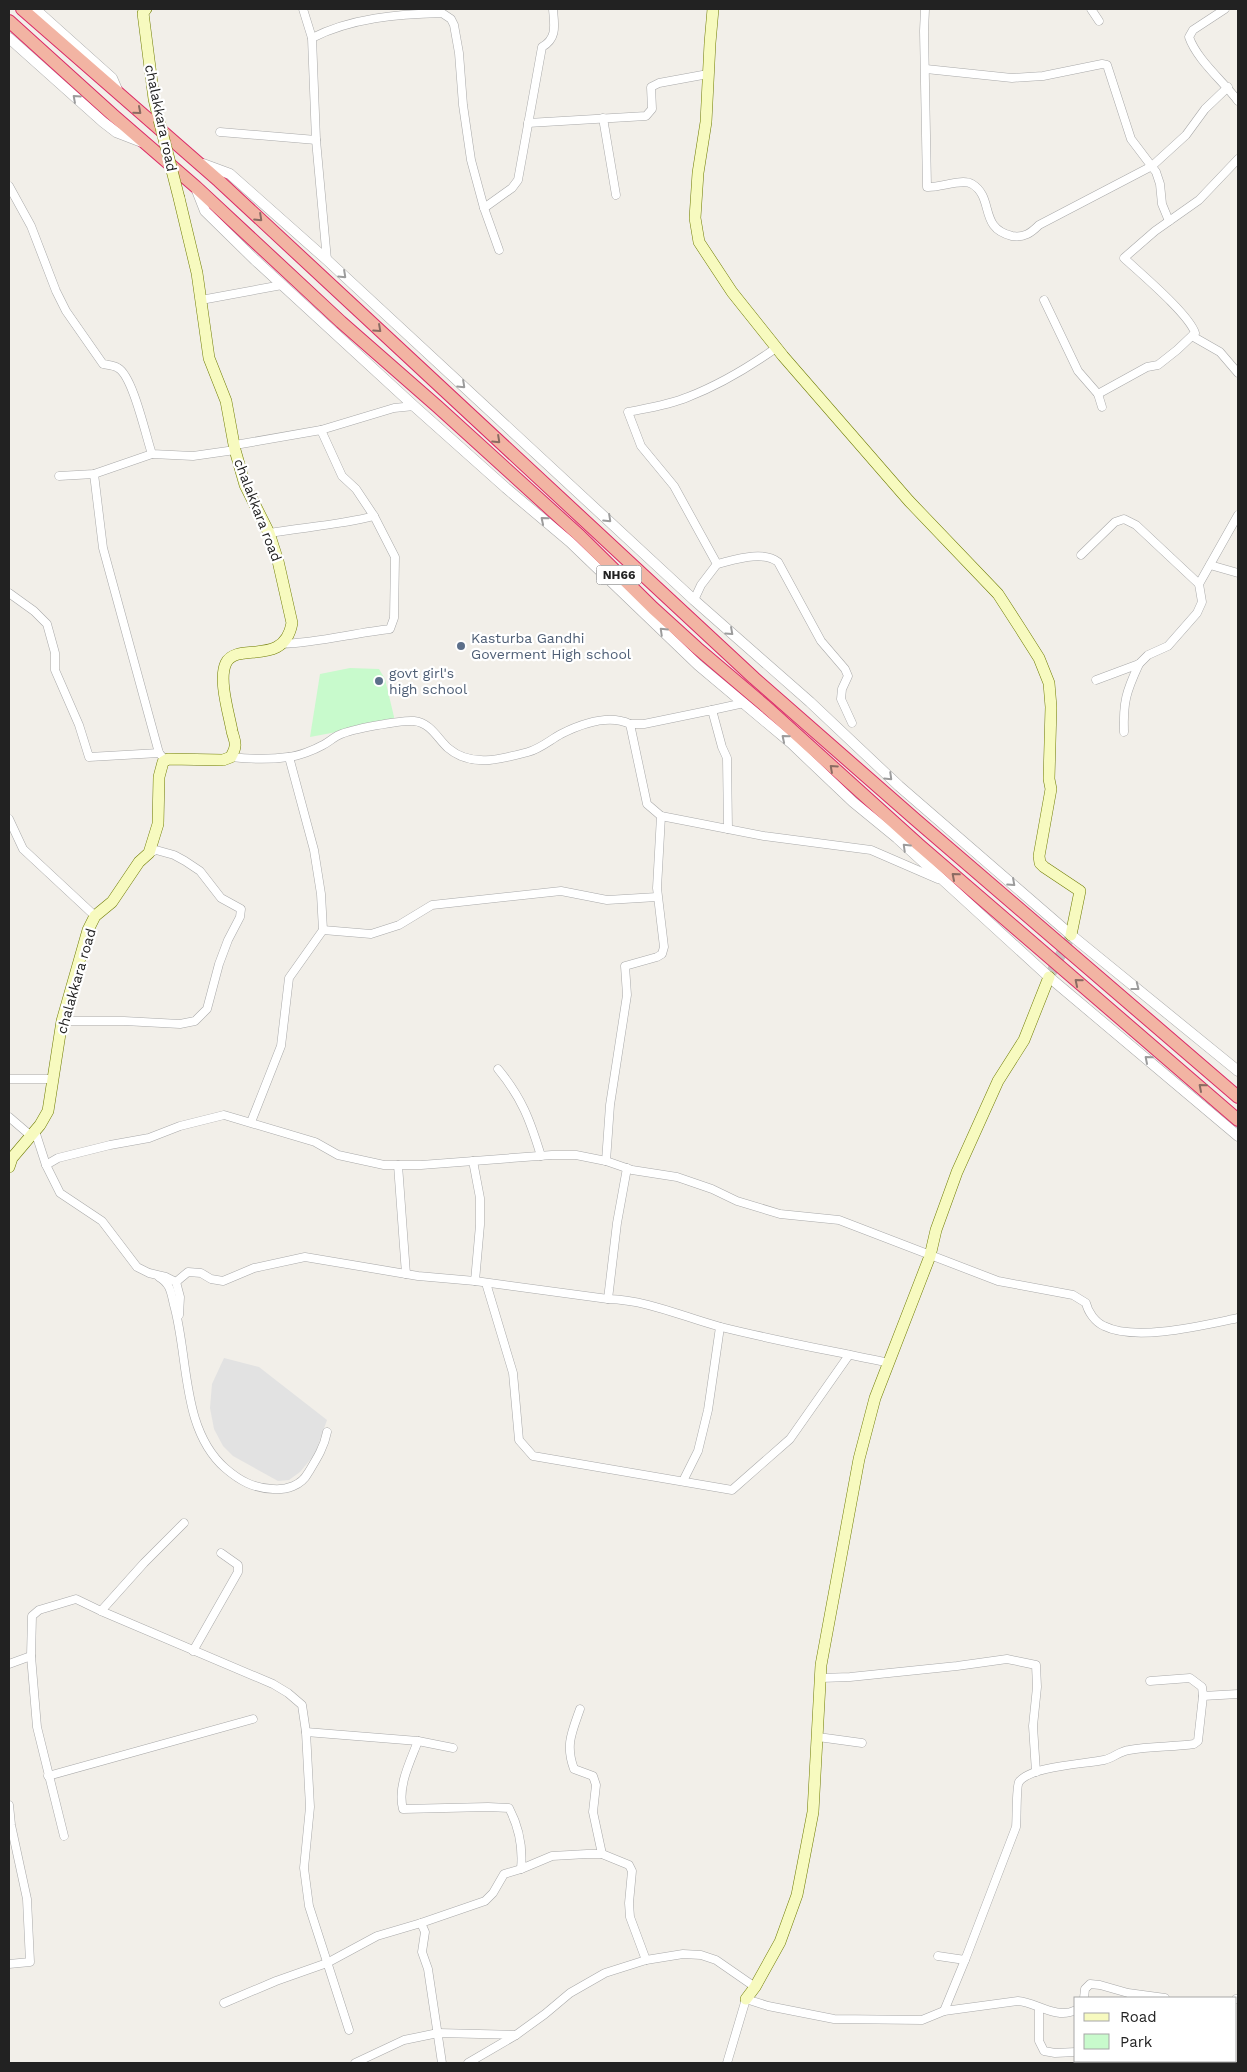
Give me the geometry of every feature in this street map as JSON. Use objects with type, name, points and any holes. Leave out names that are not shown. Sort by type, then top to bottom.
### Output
[{"type":"highway","name":"NH66","points":[[22,9],[219,181],[754,678],[1238,1097]]},
{"type":"highway","name":"NH66","points":[[9,21],[196,187],[275,262],[438,406],[580,536],[653,608],[697,648],[764,705],[933,857],[1238,1120]]},
{"type":"main road","name":"chalakkara road","points":[[146,9],[143,13],[154,99],[197,273],[209,358],[226,401],[235,448],[246,485],[269,533],[283,578],[292,623],[290,633],[281,644]]},
{"type":"main road","points":[[713,9],[706,122],[698,173],[696,218],[699,242],[732,292],[776,348],[908,501],[998,594],[1039,658],[1049,683],[1051,789],[1039,856],[1040,863],[1044,867],[1080,891],[1071,935]]},
{"type":"main road","points":[[162,757],[224,760],[231,757],[235,746],[224,688],[224,670],[227,661],[232,656],[274,649],[281,644]]},
{"type":"main road","name":"chalakkara road","points":[[9,1167],[12,1158],[33,1133],[48,1110],[62,1021],[88,930],[95,916],[112,902],[139,862],[149,853],[158,824],[162,757]]},
{"type":"main road","points":[[746,1999],[755,1987],[780,1942],[797,1895],[813,1812],[821,1678],[859,1459],[875,1398],[930,1256],[936,1230],[957,1172],[998,1081],[1024,1040],[1049,977]]},
{"type":"street","points":[[35,9],[112,78],[118,94]]},
{"type":"street","points":[[303,9],[312,38],[316,140],[326,260]]},
{"type":"street","points":[[484,208],[512,188],[518,180],[542,46],[549,43],[554,33],[553,9]]},
{"type":"street","points":[[925,9],[927,187],[937,188],[965,181],[973,184],[980,192],[988,210],[991,224],[996,229],[1019,237],[1030,234],[1039,225],[1152,166],[1186,135],[1205,109],[1228,88]]},
{"type":"street","points":[[1091,9],[1099,21]]},
{"type":"street","points":[[1226,9],[1193,30],[1189,37],[1192,46],[1199,56],[1238,101]]},
{"type":"street","points":[[312,38],[329,29],[374,19],[442,13],[451,18],[459,53],[463,105],[471,160],[484,208],[499,250]]},
{"type":"street","points":[[9,38],[116,132],[145,143]]},
{"type":"street","points":[[926,69],[1012,78],[1042,76],[1102,64],[1107,65],[1130,139],[1152,166],[1160,184],[1162,204],[1169,221]]},
{"type":"street","points":[[528,123],[646,116],[652,109],[651,87],[659,83],[708,74]]},
{"type":"street","points":[[603,118],[616,195]]},
{"type":"street","points":[[220,132],[316,140]]},
{"type":"street","points":[[1098,394],[1147,367],[1158,365],[1195,332],[1193,326],[1124,258],[1169,221],[1199,200],[1238,159]]},
{"type":"street","points":[[195,161],[230,174],[326,260],[694,600],[810,702],[899,786],[1071,935],[1238,1071]]},
{"type":"street","points":[[9,186],[24,211],[66,311],[103,364],[119,368],[127,378],[141,412],[152,454]]},
{"type":"street","points":[[196,187],[205,211],[282,285],[414,406],[570,542],[698,665],[791,743],[1049,977],[1238,1136]]},
{"type":"street","points":[[201,300],[282,285]]},
{"type":"street","points":[[1044,300],[1078,371],[1098,394],[1102,407]]},
{"type":"street","points":[[1192,336],[1220,352],[1238,373]]},
{"type":"street","points":[[717,564],[674,486],[640,446],[628,412],[664,405],[689,397],[745,369],[776,348]]},
{"type":"street","points":[[59,476],[94,474],[152,454],[193,456],[235,448],[321,430],[394,408],[414,406]]},
{"type":"street","points":[[281,644],[300,644],[332,637],[352,636],[390,629],[394,618],[395,557],[374,516],[356,489],[342,476],[321,430]]},
{"type":"street","points":[[9,593],[34,611],[47,624],[55,653],[55,670],[79,725],[89,758],[162,757],[103,548],[94,474]]},
{"type":"street","points":[[1199,584],[1238,515]]},
{"type":"street","points":[[269,533],[344,524],[374,516]]},
{"type":"street","points":[[1081,555],[1116,522],[1124,519],[1136,525],[1199,584],[1202,602],[1197,613],[1168,646],[1148,655],[1139,664],[1127,690],[1123,708],[1124,732]]},
{"type":"street","points":[[694,600],[701,585],[717,564],[757,557],[773,558],[778,562],[821,641],[845,669],[848,676],[842,689],[842,699],[852,722]]},
{"type":"street","points":[[1210,565],[1238,573]]},
{"type":"street","points":[[1096,680],[1139,664]]},
{"type":"street","points":[[231,757],[252,759],[289,757],[323,745],[340,734],[400,721],[416,721],[428,726],[448,748],[461,757],[474,760],[504,758],[532,751],[563,733],[600,720],[612,719],[630,724],[644,724],[744,703]]},
{"type":"street","points":[[712,710],[727,758],[728,829]]},
{"type":"street","points":[[630,724],[647,804],[660,816],[801,841],[872,850],[941,880]]},
{"type":"street","points":[[251,1122],[281,1046],[289,978],[323,930],[321,894],[314,850],[289,757]]},
{"type":"street","points":[[606,1161],[610,1105],[627,995],[625,966],[662,954],[664,947],[657,897],[660,816]]},
{"type":"street","points":[[9,819],[23,849],[95,916]]},
{"type":"street","points":[[62,1021],[124,1021],[180,1024],[195,1021],[207,1009],[219,964],[228,940],[240,917],[241,909],[222,898],[200,871],[185,861],[174,855],[156,850],[149,853]]},
{"type":"street","points":[[323,930],[371,934],[399,925],[432,905],[561,891],[608,900],[657,897]]},
{"type":"street","points":[[498,1069],[511,1085],[523,1105],[541,1156]]},
{"type":"street","points":[[9,1079],[53,1079]]},
{"type":"street","points":[[46,1165],[58,1158],[110,1145],[149,1138],[180,1126],[224,1114],[315,1142],[338,1155],[384,1165],[421,1165],[576,1155],[606,1161],[627,1168],[677,1177],[712,1189],[737,1201],[780,1214],[838,1220],[998,1281],[1073,1295],[1086,1302],[1088,1312],[1103,1326],[1116,1330],[1150,1333],[1238,1318]]},
{"type":"street","points":[[9,1117],[33,1133],[60,1193],[102,1221],[138,1267],[166,1281],[171,1289],[195,1418],[203,1442],[214,1459],[246,1484],[283,1490],[294,1486],[306,1478],[325,1444],[327,1432]]},
{"type":"street","points":[[473,1161],[480,1198],[480,1225],[475,1281]]},
{"type":"street","points":[[398,1165],[406,1274]]},
{"type":"street","points":[[608,1299],[617,1223],[627,1168]]},
{"type":"street","points":[[176,1282],[188,1272],[201,1273],[211,1279],[223,1281],[254,1268],[305,1258],[406,1274],[651,1304],[720,1327],[889,1363]]},
{"type":"street","points":[[159,1277],[166,1277],[176,1282],[180,1296],[178,1319]]},
{"type":"street","points":[[486,1283],[513,1373],[519,1440],[533,1456],[732,1490],[790,1439],[849,1355]]},
{"type":"street","points":[[683,1482],[698,1451],[704,1426],[720,1327]]},
{"type":"street","points":[[278,1482],[283,1490]]},
{"type":"street","points":[[101,1612],[144,1563],[184,1523]]},
{"type":"street","points":[[193,1651],[238,1572],[238,1565],[221,1553]]},
{"type":"street","points":[[64,1836],[37,1727],[31,1656],[32,1616],[39,1610],[76,1598],[101,1612],[273,1684],[288,1693],[302,1705],[306,1732],[310,1806],[304,1851],[305,1882],[309,1906],[349,2030]]},
{"type":"street","points":[[9,1664],[31,1656]]},
{"type":"street","points":[[821,1678],[850,1677],[1007,1659],[1036,1665],[1037,1687],[1033,1726],[1036,1772]]},
{"type":"street","points":[[944,2011],[1014,1835],[1019,1782],[1029,1774],[1054,1767],[1107,1759],[1130,1749],[1194,1744],[1198,1741],[1204,1696],[1202,1687],[1190,1678],[1150,1681]]},
{"type":"street","points":[[1204,1696],[1238,1694]]},
{"type":"street","points":[[580,1709],[568,1744],[569,1757],[574,1769],[593,1776],[596,1785],[593,1812],[602,1854]]},
{"type":"street","points":[[48,1776],[253,1719]]},
{"type":"street","points":[[306,1732],[418,1741],[453,1748]]},
{"type":"street","points":[[818,1737],[862,1744]]},
{"type":"street","points":[[418,1741],[404,1780],[401,1797],[403,1809],[509,1808],[521,1843],[523,1854],[521,1869]]},
{"type":"street","points":[[9,1805],[11,1825],[27,1899],[30,1962],[9,1964]]},
{"type":"street","points":[[224,2003],[276,1981],[327,1963],[377,1936],[485,1901],[493,1893],[504,1874],[552,1856],[602,1854],[629,1865],[631,1868],[628,1903],[630,1916],[646,1960]]},
{"type":"street","points":[[421,1923],[425,1932],[422,1952],[428,1970],[442,2063]]},
{"type":"street","points":[[468,2063],[516,2035],[570,1993],[605,1973],[646,1960],[683,1954],[701,1955],[726,1966],[755,1987]]},
{"type":"street","points":[[938,1956],[965,1960]]},
{"type":"street","points":[[1084,1997],[1085,1989],[1090,1984],[1100,1985],[1128,1996],[1146,1997]]},
{"type":"street","points":[[727,2063],[746,1999],[768,2006],[834,2019],[922,2020],[944,2011],[1018,2001],[1027,2001],[1039,2008],[1062,2012],[1074,2010]]},
{"type":"street","points":[[1039,2008],[1039,2041],[1044,2051],[1055,2053],[1074,2052]]},
{"type":"street","points":[[355,2063],[404,2040],[438,2033],[516,2035]]},
{"type":"green space","points":[[350,668],[379,669],[385,679],[395,721],[310,737],[320,674]]},
{"type":"shaded area","points":[[224,1358],[259,1367],[327,1420],[315,1454],[300,1472],[289,1480],[278,1481],[233,1456],[223,1446],[214,1429],[210,1408],[212,1384]]},
{"type":"tunnel","points":[[1049,977],[1071,935]]},
{"type":"place","name":"Kasturba Gandhi Goverment High school","points":[[461,646]]},
{"type":"place","name":"govt girl's high school","points":[[379,681]]}]
